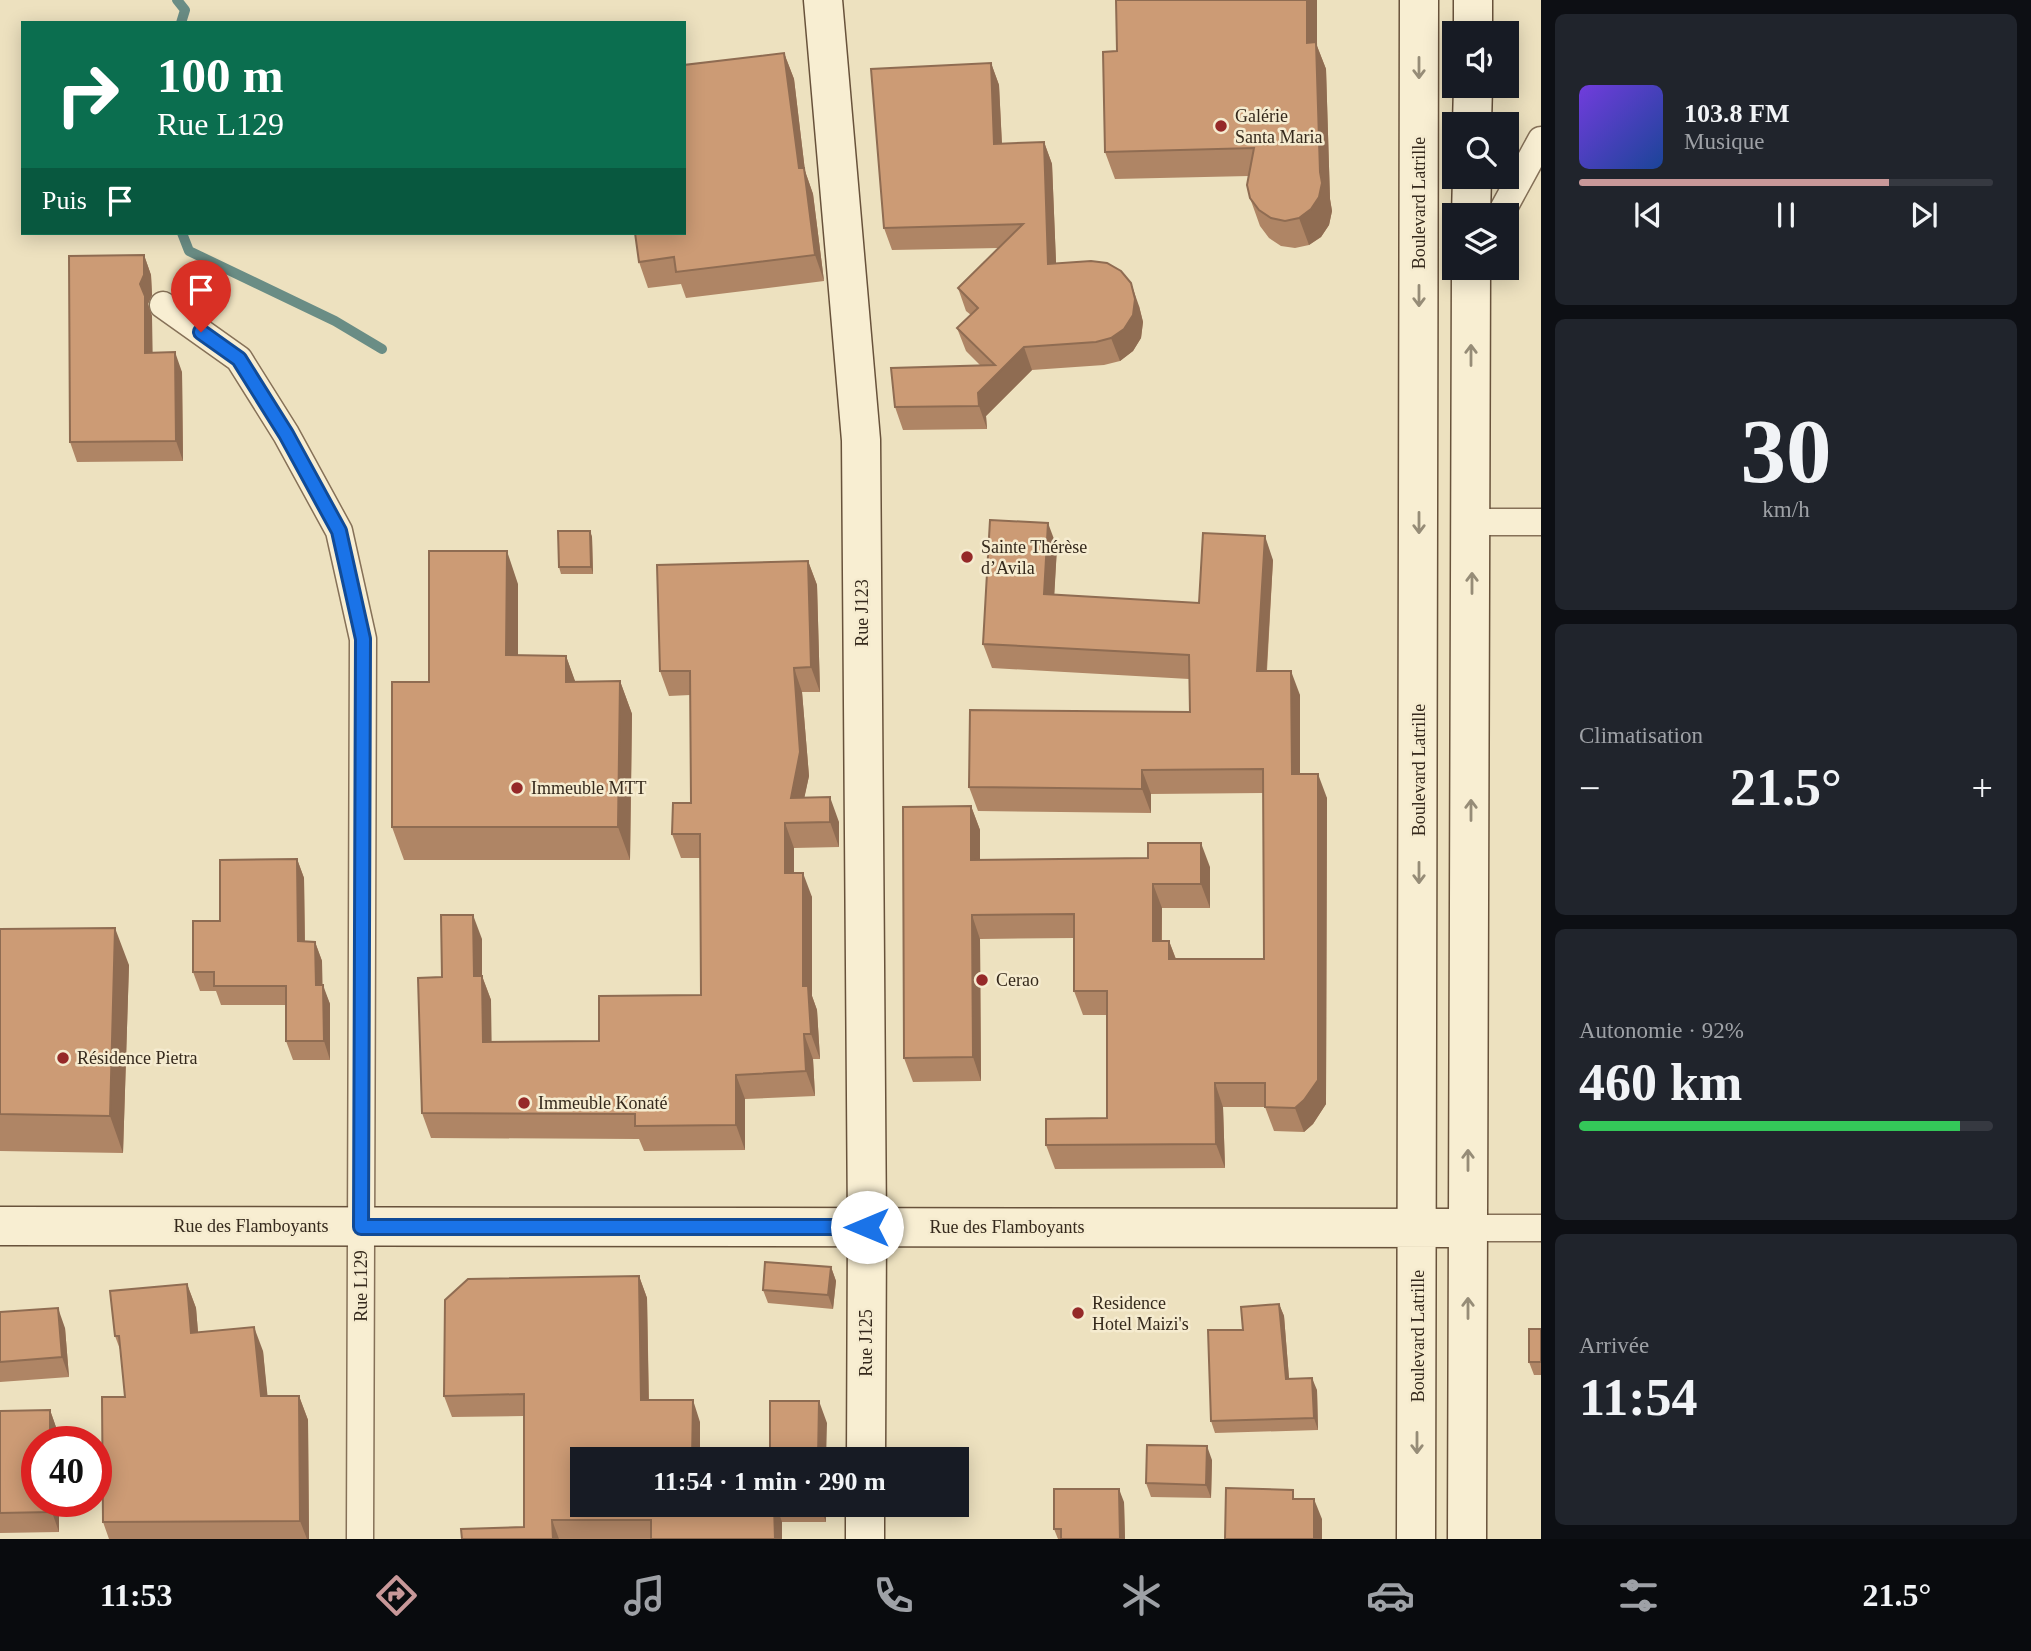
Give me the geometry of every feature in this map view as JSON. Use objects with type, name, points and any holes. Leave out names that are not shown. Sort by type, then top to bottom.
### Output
[{"type":"street","name":"Rue J123","points":[[823,0],[861,440],[867,1227]]},
{"type":"street","name":"Boulevard Latrille","points":[[1416,1539],[1419,0]]},
{"type":"street","points":[[1473,21],[1474,0]]},
{"type":"street","points":[[1507,203],[1541,140]]},
{"type":"street","points":[[1467,1539],[1472,280]]},
{"type":"street","name":"Rue L129","points":[[163,305],[239,359],[286,434],[339,531],[363,639],[360,1539]]},
{"type":"street","points":[[1472,522],[1541,522]]},
{"type":"street","name":"Rue des Flamboyants","points":[[0,1226],[1468,1228]]},
{"type":"street","name":"Rue J125","points":[[866,1447],[867,1227]]},
{"type":"street","points":[[1468,1228],[1541,1228]]},
{"type":"street","points":[[865,1517],[865,1539]]},
{"type":"building","points":[[1116,0],[1307,0],[1307,43],[1316,42],[1322,183],[1319,197],[1311,209],[1299,218],[1285,221],[1271,218],[1259,210],[1250,198],[1247,185],[1254,148],[1105,152],[1103,52],[1117,51]]},
{"type":"building","points":[[784,53],[799,168],[804,168],[815,255],[676,272],[674,257],[639,262],[635,235],[686,235],[686,65]]},
{"type":"building","points":[[991,63],[994,144],[1044,142],[1048,264],[1091,261],[1107,263],[1121,271],[1131,283],[1135,299],[1133,315],[1124,329],[1111,338],[1096,342],[1024,347],[978,393],[979,406],[895,407],[891,368],[995,365],[957,328],[978,308],[958,288],[1023,224],[884,228],[871,69]]},
{"type":"building","points":[[144,255],[144,275],[140,284],[145,296],[145,353],[175,352],[176,441],[70,442],[69,256]]},
{"type":"building","points":[[990,520],[1048,523],[1044,594],[1199,603],[1203,533],[1265,536],[1257,671],[1291,671],[1292,774],[1318,774],[1318,1080],[1295,1108],[1265,1107],[1265,1083],[1215,1083],[1216,1144],[1046,1145],[1046,1119],[1107,1118],[1107,991],[1074,991],[1074,914],[972,915],[973,1057],[904,1058],[903,807],[971,806],[971,860],[1148,858],[1148,843],[1201,843],[1201,884],[1153,884],[1153,941],[1169,941],[1169,959],[1264,959],[1263,769],[1142,770],[1142,789],[969,787],[970,710],[1190,712],[1189,655],[983,644]]},
{"type":"building","points":[[558,531],[590,531],[591,567],[559,567]]},
{"type":"building","points":[[429,551],[507,551],[506,655],[566,656],[566,682],[620,681],[618,827],[392,827],[392,682],[429,682]]},
{"type":"building","points":[[808,561],[811,667],[794,668],[800,752],[791,798],[830,797],[830,822],[785,823],[785,873],[803,873],[803,986],[808,986],[811,1034],[804,1034],[806,1071],[736,1075],[736,1125],[635,1126],[635,1114],[422,1113],[418,978],[442,977],[441,915],[473,915],[474,976],[482,976],[483,1042],[599,1041],[599,996],[701,995],[700,834],[672,834],[673,803],[691,803],[690,671],[660,671],[657,565]]},
{"type":"building","points":[[297,859],[298,941],[315,942],[316,985],[323,985],[324,1041],[286,1041],[286,986],[214,986],[214,972],[193,972],[193,921],[220,921],[220,860]]},
{"type":"building","name":"Résidence Pietra","points":[[115,928],[110,1116],[0,1114],[0,929]]},
{"type":"building","points":[[765,1262],[831,1267],[828,1295],[763,1290]]},
{"type":"building","points":[[639,1276],[641,1400],[693,1400],[692,1447],[570,1447],[570,1517],[774,1517],[775,1539],[651,1539],[651,1520],[552,1520],[553,1539],[462,1539],[461,1529],[524,1527],[524,1394],[444,1396],[445,1300],[468,1279]]},
{"type":"building","points":[[187,1284],[191,1333],[254,1327],[261,1396],[299,1396],[300,1521],[103,1522],[103,1517],[112,1517],[112,1426],[102,1426],[102,1397],[125,1397],[119,1336],[115,1336],[110,1291]]},
{"type":"building","points":[[1279,1304],[1286,1379],[1312,1378],[1314,1418],[1211,1421],[1208,1330],[1243,1330],[1241,1307]]},
{"type":"building","points":[[58,1308],[62,1357],[0,1362],[0,1312]]},
{"type":"building","points":[[1529,1329],[1541,1329],[1541,1362],[1529,1362]]},
{"type":"building","points":[[770,1401],[819,1401],[818,1447],[770,1447]]},
{"type":"building","points":[[50,1410],[50,1426],[21,1426],[21,1513],[0,1513],[0,1411]]},
{"type":"building","points":[[1147,1445],[1207,1446],[1206,1485],[1146,1483]]},
{"type":"building","points":[[1226,1488],[1293,1490],[1293,1499],[1314,1499],[1314,1539],[1225,1539]]},
{"type":"building","points":[[1054,1489],[1119,1489],[1120,1539],[1061,1539],[1061,1529],[1054,1529]]},
{"type":"waterway","points":[[177,0],[185,10],[182,21]]},
{"type":"waterway","points":[[183,235],[189,251],[335,321],[382,349]]},
{"type":"place","name":"Galérie Santa Maria","points":[[1221,126]]},
{"type":"place","name":"Sainte Thérèse d’Avila","points":[[967,557]]},
{"type":"place","name":"Immeuble MTT","points":[[517,788]]},
{"type":"place","name":"Cerao","points":[[982,980]]},
{"type":"place","name":"Résidence Pietra","points":[[63,1058]]},
{"type":"place","name":"Immeuble Konaté","points":[[524,1103]]},
{"type":"place","name":"Residence Hotel Maizi's","points":[[1078,1313]]},
{"type":"route","points":[[201,332],[239,359],[286,434],[339,531],[363,639],[361,1227],[867,1227]]}]
